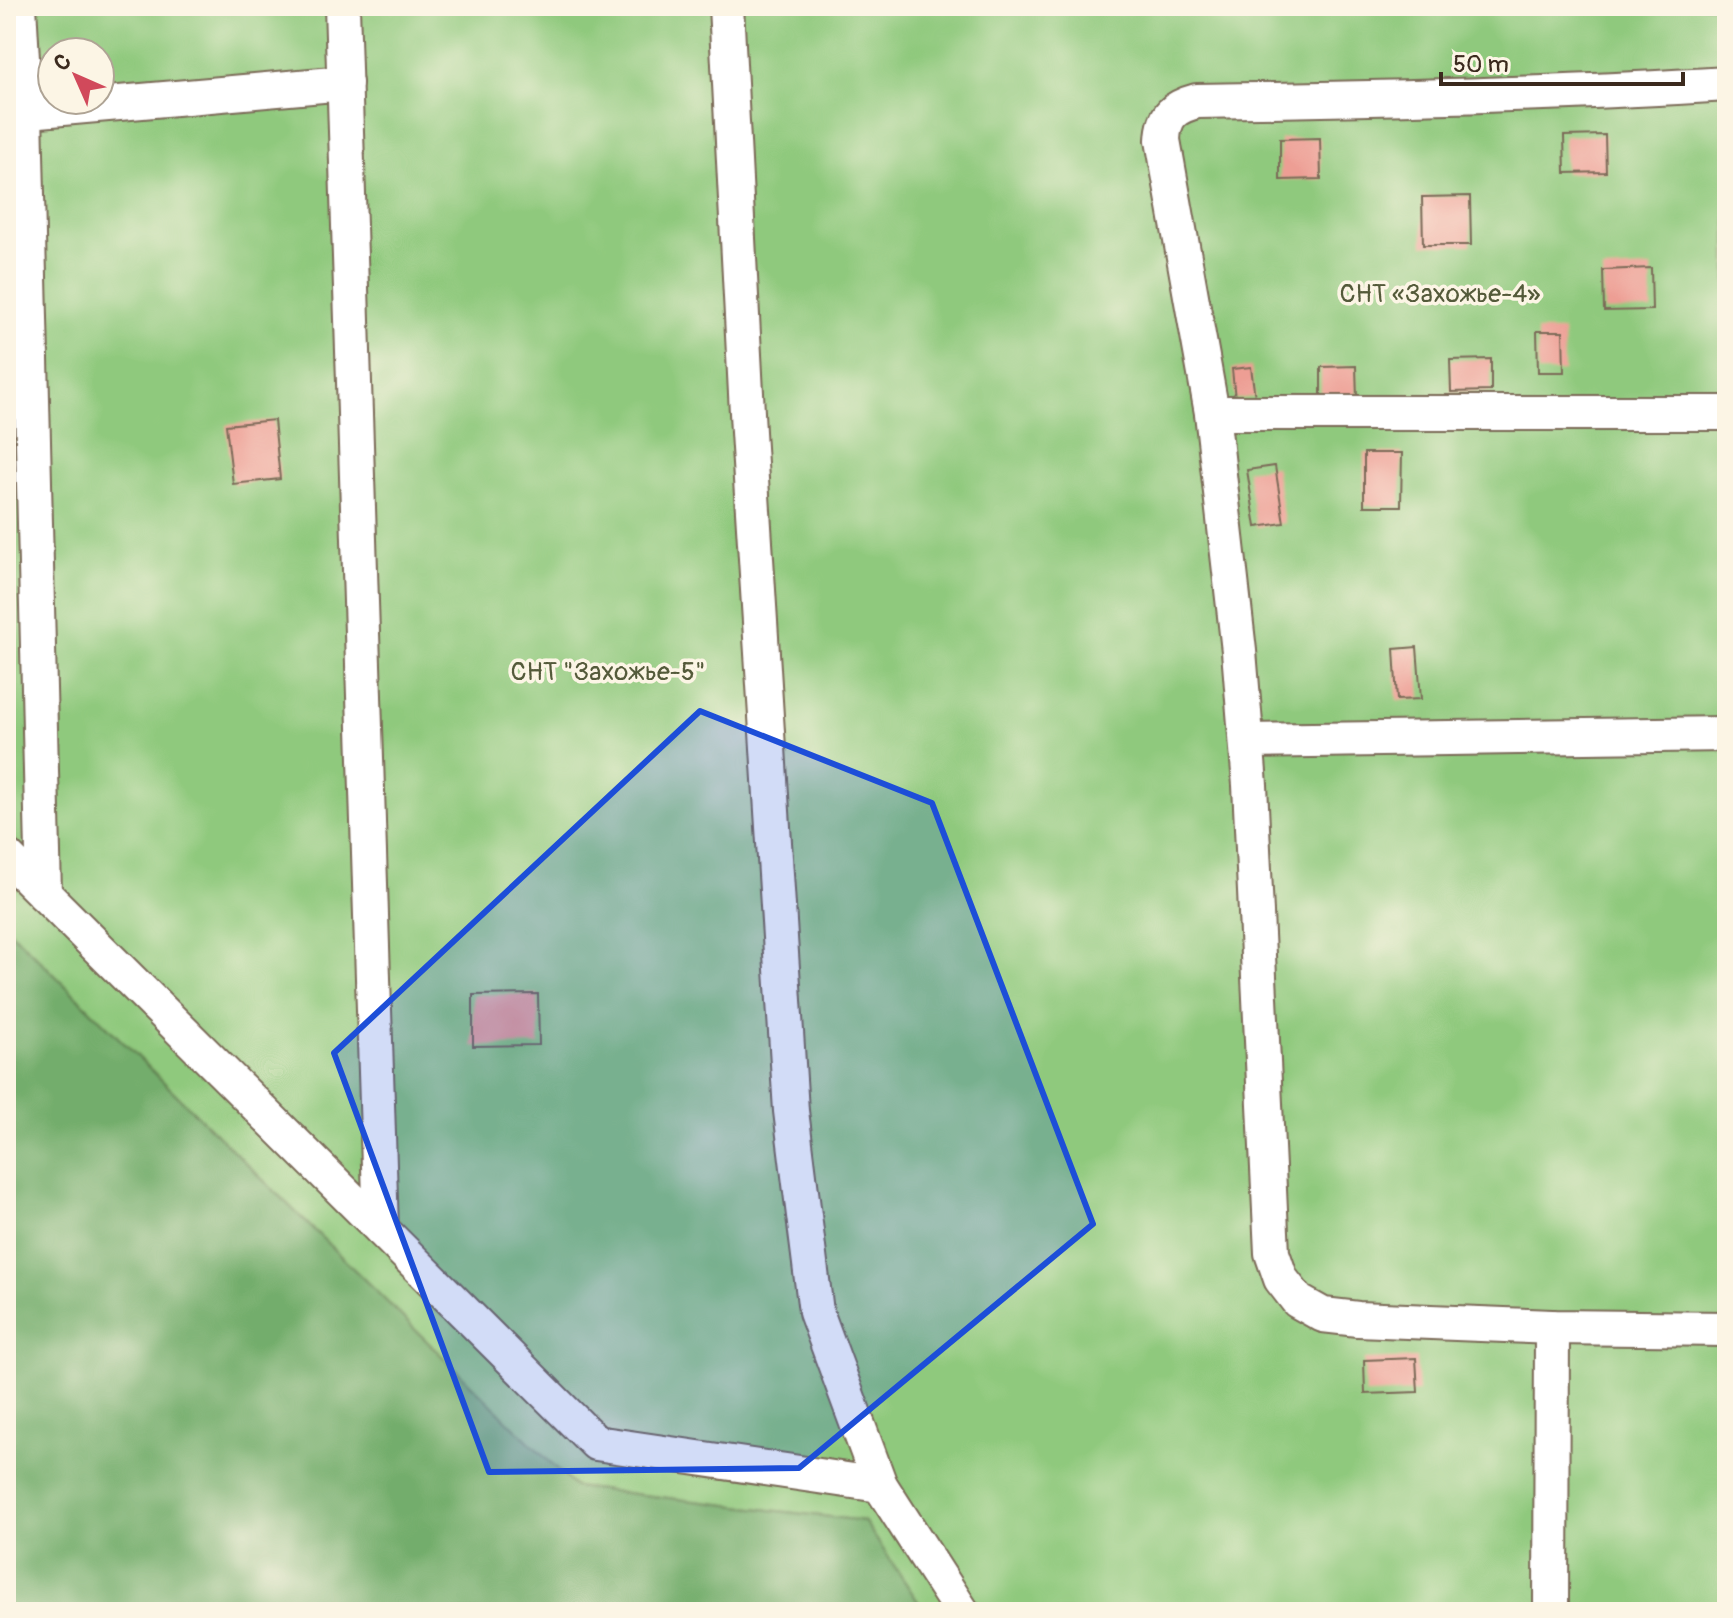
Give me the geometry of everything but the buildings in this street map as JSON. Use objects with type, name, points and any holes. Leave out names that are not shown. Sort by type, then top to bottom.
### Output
[{"type":"street","points":[[19,6],[16,112],[44,894]]},
{"type":"street","points":[[342,6],[381,1229]]},
{"type":"street","points":[[726,6],[748,432],[791,1111],[816,1312],[880,1485],[962,1612]]},
{"type":"street","points":[[16,112],[345,83]]},
{"type":"street","points":[[1727,84],[1409,99],[1197,101],[1184,104],[1171,113],[1164,127],[1163,140],[1212,413],[1247,741],[1272,1253],[1281,1279],[1298,1301],[1323,1315],[1552,1327],[1727,1329]]},
{"type":"street","points":[[1212,413],[1727,413]]},
{"type":"street","points":[[1247,741],[1727,734]]},
{"type":"street","points":[[6,856],[596,1443],[880,1485]]},
{"type":"street","points":[[1551,1612],[1552,1327]]},
{"type":"highlighted area","points":[[700,711],[932,803],[1093,1224],[799,1468],[489,1472],[334,1053]]},
{"type":"green space","name":"СНТ \"Захожье-5\"","points":[[6,6],[1727,6],[1727,1612],[925,1612],[864,1521],[575,1487],[6,927]]},
{"type":"green space","points":[[6,927],[575,1487],[864,1521],[925,1612],[6,1612]]},
{"type":"park label","name":"СНТ «Захожье-4»","points":[[1440,293]]}]
